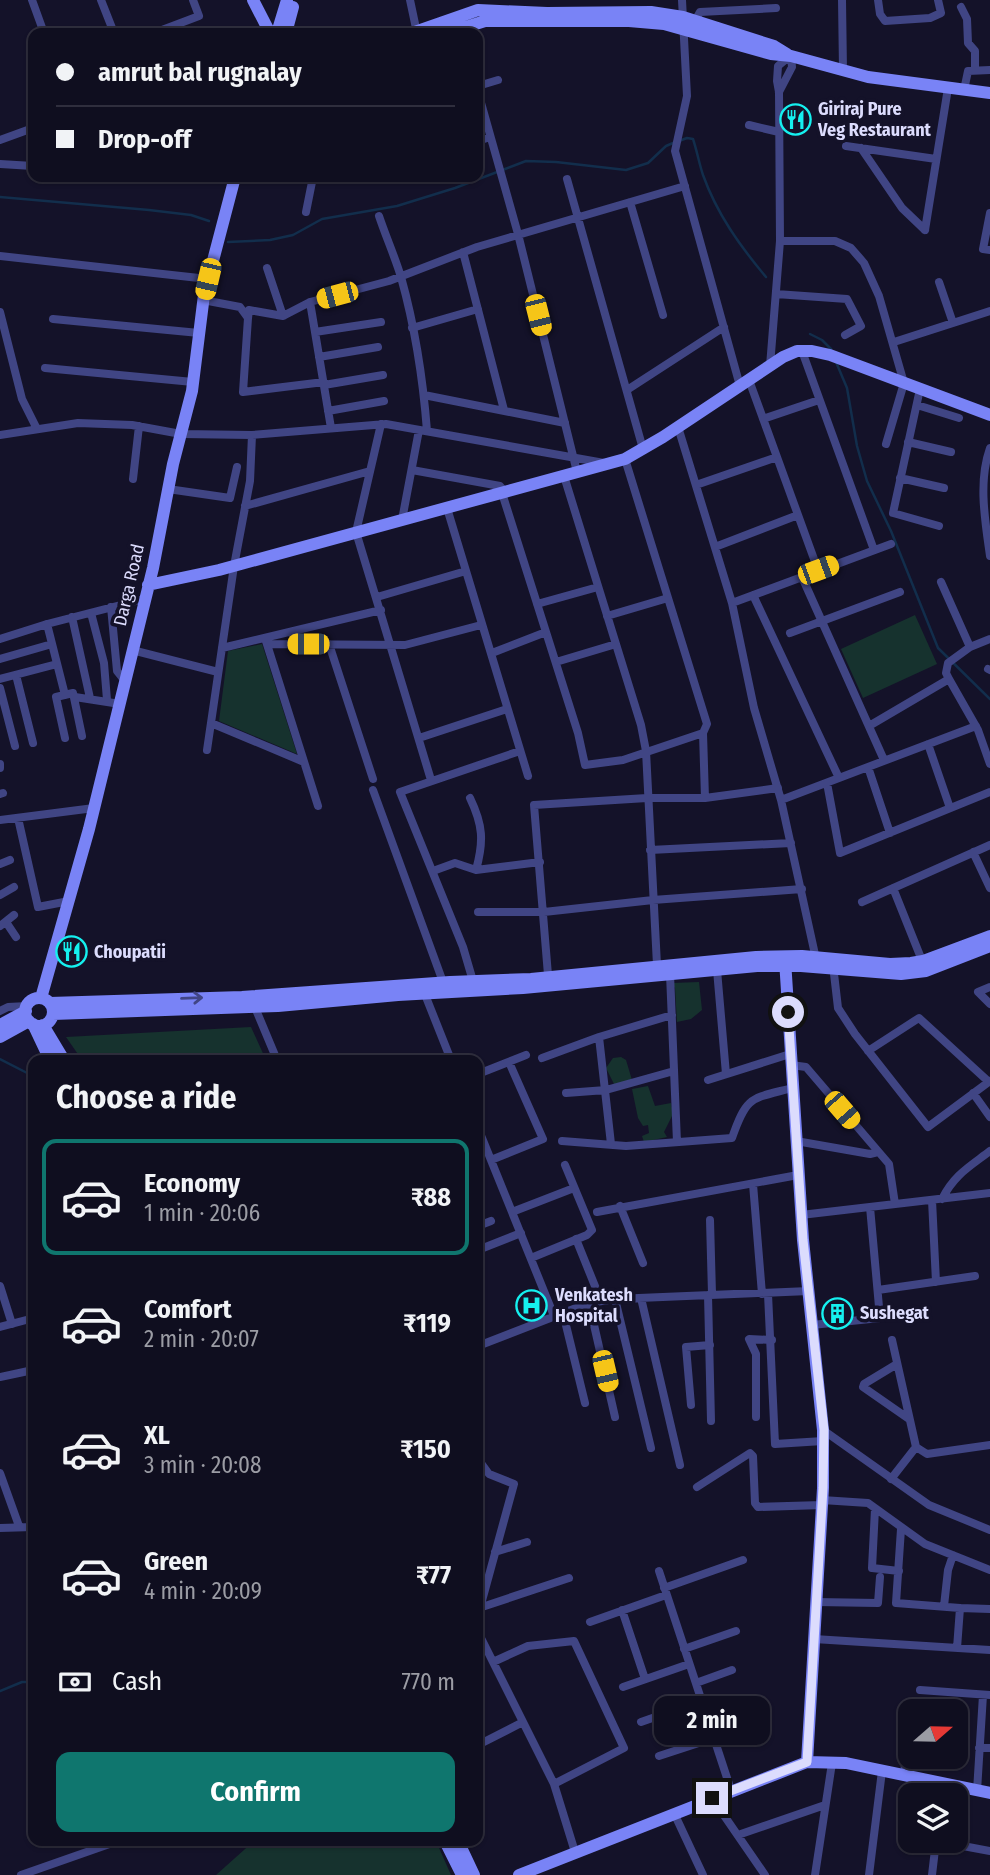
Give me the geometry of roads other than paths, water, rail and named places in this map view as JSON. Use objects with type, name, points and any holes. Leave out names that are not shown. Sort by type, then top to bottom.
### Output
[{"type":"street","points":[[32,0],[42,28]]},
{"type":"street","points":[[101,0],[112,28]]},
{"type":"street","points":[[168,28],[199,16],[193,0]]},
{"type":"street","points":[[253,0],[274,28]]},
{"type":"street","points":[[262,0],[276,28]]},
{"type":"street","points":[[279,28],[286,0]]},
{"type":"street","points":[[280,28],[294,0]]},
{"type":"street","points":[[410,0],[414,28]]},
{"type":"street","points":[[682,0],[688,22],[687,96],[675,151],[724,327],[744,383],[763,419],[818,570]]},
{"type":"street","points":[[842,0],[843,70]]},
{"type":"street","points":[[877,0],[880,14],[885,21],[930,18],[941,12],[938,0]]},
{"type":"street","points":[[464,28],[513,11],[614,6],[688,22],[771,54],[791,55],[868,77],[990,93]]},
{"type":"street","points":[[961,7],[967,19],[967,40],[975,51],[975,70]]},
{"type":"street","points":[[429,28],[478,10],[664,24],[688,22],[700,12],[776,8]]},
{"type":"street","points":[[770,366],[780,241],[779,92],[792,66],[791,55]]},
{"type":"street","points":[[964,90],[968,71],[990,70]]},
{"type":"street","points":[[483,84],[498,80]]},
{"type":"street","points":[[861,148],[902,208],[925,230],[948,88]]},
{"type":"street","points":[[483,111],[518,234],[574,457],[571,474],[598,587],[641,726],[646,751],[657,965]]},
{"type":"street","points":[[749,125],[779,132]]},
{"type":"street","points":[[0,139],[28,130]]},
{"type":"street","points":[[483,139],[490,137]]},
{"type":"street","points":[[846,146],[936,159]]},
{"type":"street","points":[[0,164],[28,166]]},
{"type":"street","points":[[567,180],[643,449]]},
{"type":"street","name":"Darga Road","points":[[48,1005],[69,901],[94,808],[113,702],[125,681],[148,585],[193,382],[203,300],[234,182]]},
{"type":"street","points":[[306,212],[312,182]]},
{"type":"street","points":[[383,375],[243,393],[249,310],[283,316],[310,302],[401,276],[518,234],[685,186]]},
{"type":"street","points":[[629,202],[663,315]]},
{"type":"street","points":[[990,213],[983,249],[990,250]]},
{"type":"street","points":[[379,216],[401,276],[424,395],[423,430],[401,520]]},
{"type":"street","points":[[780,241],[835,241],[851,248],[864,263],[879,296],[904,383],[886,444]]},
{"type":"street","points":[[463,252],[504,411]]},
{"type":"street","points":[[0,256],[208,279]]},
{"type":"street","points":[[267,268],[283,316]]},
{"type":"street","points":[[939,282],[953,323]]},
{"type":"street","points":[[776,294],[847,299],[861,326],[845,335]]},
{"type":"street","points":[[203,300],[240,307],[248,318]]},
{"type":"street","points":[[310,302],[331,428]]},
{"type":"street","points":[[412,328],[478,309]]},
{"type":"street","points":[[894,342],[990,311]]},
{"type":"street","points":[[0,312],[22,400],[37,429]]},
{"type":"street","points":[[54,319],[199,332]]},
{"type":"street","points":[[315,332],[381,322]]},
{"type":"street","points":[[626,390],[724,327]]},
{"type":"street","points":[[319,357],[378,347]]},
{"type":"street","points":[[802,351],[874,550]]},
{"type":"street","points":[[148,585],[234,566],[625,459],[783,357],[802,351],[835,357],[990,415]]},
{"type":"street","points":[[45,369],[193,382]]},
{"type":"street","points":[[920,389],[893,513],[939,526]]},
{"type":"street","points":[[424,395],[565,423]]},
{"type":"street","points":[[763,419],[819,400]]},
{"type":"street","points":[[328,411],[384,401]]},
{"type":"street","points":[[917,405],[959,418]]},
{"type":"street","points":[[0,435],[78,423],[139,426],[181,434],[253,435],[381,424],[608,464]]},
{"type":"street","points":[[381,424],[356,532],[431,780]]},
{"type":"street","points":[[133,479],[139,426]]},
{"type":"street","points":[[678,427],[732,603],[754,708],[781,800],[817,962]]},
{"type":"street","points":[[207,750],[253,454],[253,435]]},
{"type":"street","points":[[908,442],[951,452]]},
{"type":"street","points":[[990,448],[986,458],[983,507],[990,555]]},
{"type":"street","points":[[696,485],[777,457]]},
{"type":"street","points":[[625,459],[708,724],[703,733],[705,798]]},
{"type":"street","points":[[168,489],[230,498],[237,467]]},
{"type":"street","points":[[412,470],[500,486],[504,492],[578,733],[585,765],[623,760],[703,733]]},
{"type":"street","points":[[245,506],[370,471]]},
{"type":"street","points":[[901,478],[944,488]]},
{"type":"street","points":[[447,508],[528,776]]},
{"type":"street","points":[[715,547],[798,515]]},
{"type":"street","points":[[732,603],[891,544]]},
{"type":"street","points":[[377,597],[466,571]]},
{"type":"street","points":[[802,577],[884,760]]},
{"type":"street","points":[[940,582],[970,647]]},
{"type":"street","points":[[537,604],[598,587]]},
{"type":"street","points":[[790,632],[900,592]]},
{"type":"street","points":[[753,595],[839,778]]},
{"type":"street","points":[[607,616],[668,598]]},
{"type":"street","points":[[0,639],[144,599]]},
{"type":"street","points":[[111,607],[117,671],[125,681]]},
{"type":"street","points":[[222,648],[266,641],[381,610]]},
{"type":"street","points":[[75,697],[113,702],[91,613]]},
{"type":"street","points":[[72,617],[90,698]]},
{"type":"street","points":[[47,624],[65,695]]},
{"type":"street","points":[[266,641],[405,645],[481,625]]},
{"type":"street","points":[[492,653],[546,632]]},
{"type":"street","points":[[990,639],[970,647],[951,661],[947,673],[976,726],[990,764]]},
{"type":"street","points":[[266,641],[318,806]]},
{"type":"street","points":[[0,659],[52,644]]},
{"type":"street","points":[[329,644],[373,779]]},
{"type":"street","points":[[556,663],[616,644]]},
{"type":"street","points":[[132,650],[218,672]]},
{"type":"street","points":[[0,679],[57,664]]},
{"type":"street","points":[[16,674],[33,743]]},
{"type":"street","points":[[869,726],[950,680]]},
{"type":"street","points":[[0,688],[15,746]]},
{"type":"street","points":[[65,738],[56,697],[73,693],[82,736]]},
{"type":"street","points":[[419,738],[507,709]]},
{"type":"street","points":[[211,723],[304,762]]},
{"type":"street","points":[[781,800],[976,726]]},
{"type":"street","points":[[928,744],[950,808]]},
{"type":"street","points":[[473,981],[463,947],[401,792],[520,751]]},
{"type":"street","points":[[868,767],[890,832]]},
{"type":"street","points":[[827,783],[840,853],[990,792]]},
{"type":"street","points":[[548,975],[534,805],[647,798],[705,798],[778,788]]},
{"type":"street","points":[[373,790],[443,982]]},
{"type":"street","points":[[470,798],[482,833],[482,848],[476,870]]},
{"type":"street","points":[[0,820],[94,808]]},
{"type":"street","points":[[18,818],[38,907],[69,901]]},
{"type":"street","points":[[650,850],[791,843]]},
{"type":"street","points":[[862,902],[990,845]]},
{"type":"street","points":[[973,852],[990,888]]},
{"type":"street","points":[[0,864],[10,860]]},
{"type":"street","points":[[433,871],[455,863],[476,870],[540,862]]},
{"type":"street","points":[[0,895],[14,887]]},
{"type":"street","points":[[893,888],[924,966]]},
{"type":"street","points":[[478,912],[544,912],[653,900],[802,889]]},
{"type":"street","points":[[14,915],[3,924],[16,937]]},
{"type":"street","points":[[924,966],[990,936]]},
{"type":"street","points":[[423,989],[443,982],[531,979],[657,965],[817,962],[901,974],[990,946]]},
{"type":"street","points":[[48,1055],[31,1018],[30,1002],[48,1005],[254,1002],[670,974],[785,961]]},
{"type":"street","points":[[785,961],[801,1215],[823,1435],[822,1502],[807,1762]]},
{"type":"street","points":[[833,964],[838,1008],[868,1051],[928,1127],[989,1082],[919,1018],[868,1051]]},
{"type":"street","points":[[717,970],[726,1074]]},
{"type":"street","points":[[670,974],[677,1142]]},
{"type":"street","points":[[990,987],[978,992],[990,1003]]},
{"type":"street","points":[[423,989],[449,1055]]},
{"type":"street","points":[[254,1002],[275,1055]]},
{"type":"street","points":[[4,1018],[31,1018],[48,1023],[48,1005]]},
{"type":"street","points":[[542,1058],[672,1015]]},
{"type":"street","points":[[0,1037],[31,1018]]},
{"type":"street","points":[[31,1018],[60,1055]]},
{"type":"street","points":[[599,1037],[611,1144]]},
{"type":"street","points":[[483,1072],[526,1055]]},
{"type":"street","points":[[708,1080],[791,1059],[806,1068],[889,1164],[895,1204]]},
{"type":"street","points":[[491,1160],[543,1139],[509,1062]]},
{"type":"street","points":[[566,1093],[606,1090],[674,1071]]},
{"type":"street","points":[[562,1141],[626,1146],[732,1138],[747,1103],[758,1097],[792,1088]]},
{"type":"street","points":[[973,1093],[990,1117]]},
{"type":"street","points":[[483,1140],[554,1316]]},
{"type":"street","points":[[796,1141],[870,1154],[878,1152]]},
{"type":"street","points":[[942,1199],[956,1176],[990,1151]]},
{"type":"street","points":[[531,1258],[592,1230],[565,1165]]},
{"type":"street","points":[[597,1212],[798,1175]]},
{"type":"street","points":[[753,1184],[772,1340],[775,1444],[823,1435],[929,1505],[990,1530]]},
{"type":"street","points":[[512,1212],[574,1188]]},
{"type":"street","points":[[801,1215],[990,1193]]},
{"type":"street","points":[[932,1200],[936,1282]]},
{"type":"street","points":[[620,1206],[643,1263]]},
{"type":"street","points":[[812,1325],[880,1318],[870,1207]]},
{"type":"street","points":[[710,1220],[710,1421]]},
{"type":"street","points":[[483,1224],[491,1221]]},
{"type":"street","points":[[483,1248],[521,1233]]},
{"type":"street","points":[[576,1239],[601,1301]]},
{"type":"street","points":[[878,1290],[975,1276]]},
{"type":"street","points":[[0,1286],[12,1324]]},
{"type":"street","points":[[483,1344],[589,1303],[601,1301],[809,1291]]},
{"type":"street","points":[[640,1298],[680,1465]]},
{"type":"street","points":[[615,1299],[651,1448]]},
{"type":"street","points":[[589,1303],[615,1417]]},
{"type":"street","points":[[563,1313],[585,1403]]},
{"type":"street","points":[[0,1327],[28,1320]]},
{"type":"street","points":[[756,1417],[756,1354],[749,1339],[772,1340]]},
{"type":"street","points":[[891,1340],[916,1447],[927,1454],[990,1445]]},
{"type":"street","points":[[691,1405],[686,1347],[710,1345]]},
{"type":"street","points":[[897,1364],[863,1387],[909,1419]]},
{"type":"street","points":[[0,1377],[28,1371]]},
{"type":"street","points":[[891,1479],[916,1447]]},
{"type":"street","points":[[697,1488],[750,1453],[753,1456],[755,1503],[758,1507],[822,1502],[868,1503],[925,1544],[990,1570]]},
{"type":"street","points":[[483,1468],[489,1474],[514,1484],[483,1594]]},
{"type":"street","points":[[0,1473],[19,1526]]},
{"type":"street","points":[[875,1509],[872,1568],[899,1571]]},
{"type":"street","points":[[0,1528],[28,1527]]},
{"type":"street","points":[[901,1529],[896,1603],[990,1609]]},
{"type":"street","points":[[495,1552],[527,1542]]},
{"type":"street","points":[[944,1606],[948,1570],[953,1555]]},
{"type":"street","points":[[590,1622],[743,1560]]},
{"type":"street","points":[[659,1571],[731,1790]]},
{"type":"street","points":[[816,1602],[877,1604],[880,1602],[880,1577]]},
{"type":"street","points":[[483,1607],[569,1578]]},
{"type":"street","points":[[957,1648],[960,1608]]},
{"type":"street","points":[[622,1610],[645,1679]]},
{"type":"street","points":[[684,1649],[736,1631]]},
{"type":"street","points":[[814,1639],[990,1650]]},
{"type":"street","points":[[493,1662],[528,1646],[574,1641],[624,1748],[554,1784]]},
{"type":"street","points":[[483,1642],[554,1784],[575,1852]]},
{"type":"street","points":[[483,1656],[488,1653]]},
{"type":"street","points":[[622,1687],[689,1664]]},
{"type":"street","points":[[696,1683],[732,1670]]},
{"type":"street","points":[[920,1690],[986,1695],[979,1748],[983,1792]]},
{"type":"street","points":[[641,1722],[701,1701]]},
{"type":"street","points":[[707,1716],[744,1705]]},
{"type":"street","points":[[483,1742],[523,1722]]},
{"type":"street","points":[[659,1756],[714,1738]]},
{"type":"street","points":[[979,1748],[990,1748]]},
{"type":"street","points":[[519,1875],[807,1762],[846,1763],[904,1775],[926,1783]]},
{"type":"street","points":[[815,1875],[832,1763]]},
{"type":"street","points":[[904,1775],[905,1769]]},
{"type":"street","points":[[869,1875],[882,1770]]},
{"type":"street","points":[[712,1798],[765,1875]]},
{"type":"street","points":[[738,1835],[825,1805]]},
{"type":"street","points":[[674,1813],[699,1874]]},
{"type":"street","points":[[21,1875],[104,1846]]},
{"type":"street","points":[[448,1846],[462,1875]]},
{"type":"street","points":[[460,1846],[474,1875]]},
{"type":"street","points":[[968,1847],[990,1851]]},
{"type":"street","points":[[932,1875],[935,1853]]},
{"type":"waterway","points":[[679,141],[693,139],[703,175],[715,203],[738,241],[766,277]]},
{"type":"waterway","points":[[483,177],[526,161],[626,170],[648,163],[673,143]]},
{"type":"waterway","points":[[228,242],[270,240],[293,235],[322,219],[397,206],[471,182]]},
{"type":"waterway","points":[[0,197],[149,210],[191,215],[209,221]]},
{"type":"waterway","points":[[810,334],[831,349]]},
{"type":"waterway","points":[[836,362],[847,388],[857,446],[867,481],[891,531],[938,648],[990,699]]},
{"type":"waterway","points":[[0,1059],[28,1073]]},
{"type":"waterway","points":[[0,1691],[28,1682]]},
{"type":"place","name":"Giriraj Pure Veg Restaurant","points":[[795,119]]},
{"type":"place","name":"Choupatii","points":[[71,952]]},
{"type":"place","name":"Venkatesh Hospital","points":[[532,1305]]},
{"type":"place","name":"Sushegat","points":[[837,1313]]}]
